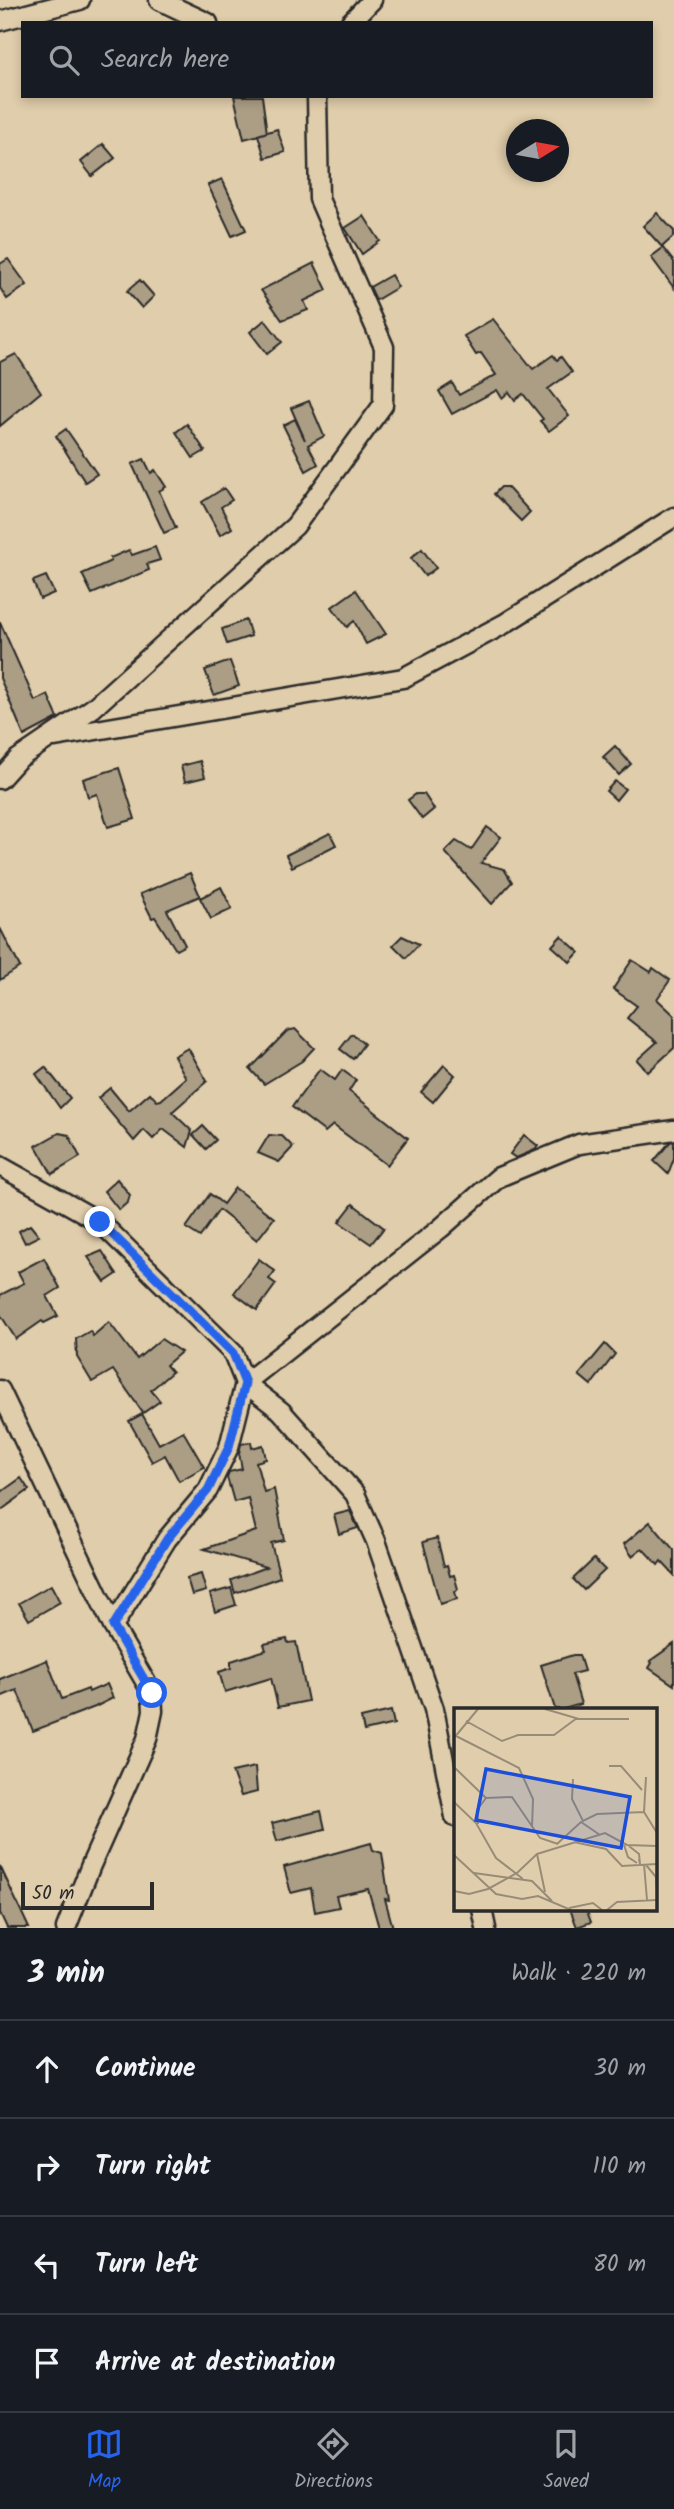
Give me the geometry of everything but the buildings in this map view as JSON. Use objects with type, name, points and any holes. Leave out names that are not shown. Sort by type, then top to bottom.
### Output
[{"type":"street","points":[[0,20],[80,0]]},
{"type":"street","points":[[159,0],[204,21]]},
{"type":"street","points":[[352,21],[372,0]]},
{"type":"street","points":[[0,779],[18,760],[93,708],[295,526],[383,405],[384,348],[319,199],[317,98]]},
{"type":"street","points":[[49,738],[403,678],[504,624],[674,517]]},
{"type":"street","points":[[113,1626],[167,1539],[208,1490],[229,1447],[245,1383],[441,1228],[499,1177],[579,1144],[674,1130]]},
{"type":"street","points":[[0,1166],[100,1222],[233,1353],[245,1383],[281,1411],[355,1494],[376,1541],[434,1709],[454,1812]]},
{"type":"street","points":[[0,1390],[113,1626],[152,1693],[153,1711],[147,1739],[66,1928]]},
{"type":"street","points":[[482,1910],[486,1928]]},
{"type":"route","points":[[100,1222],[233,1353],[245,1383],[229,1447],[208,1490],[167,1539],[113,1626],[152,1693]]}]
